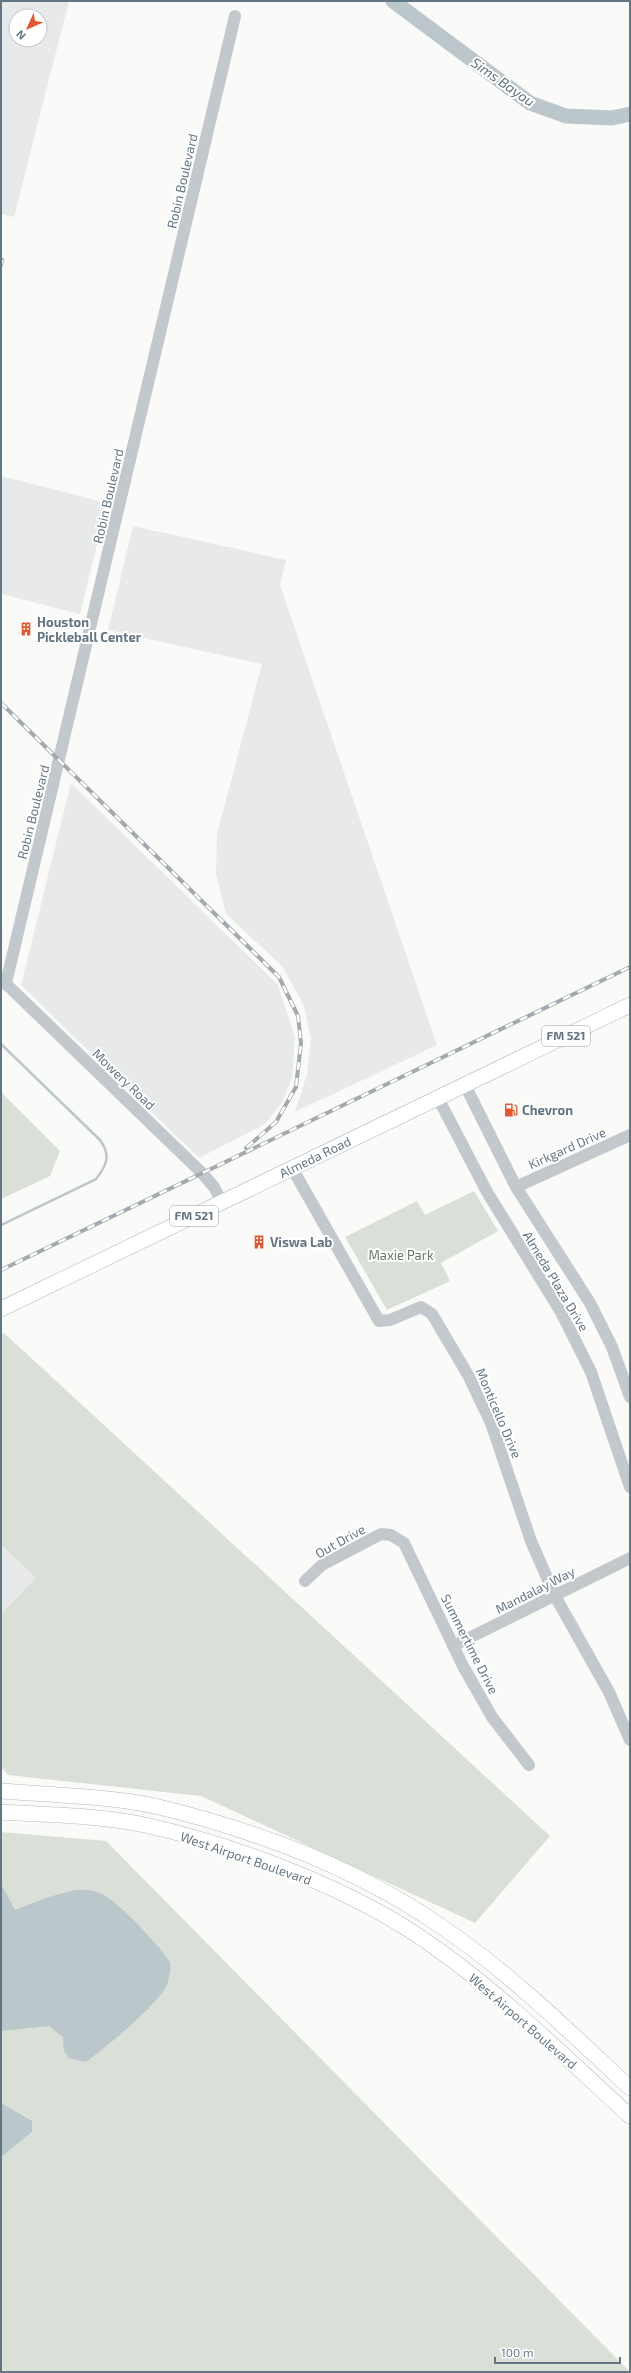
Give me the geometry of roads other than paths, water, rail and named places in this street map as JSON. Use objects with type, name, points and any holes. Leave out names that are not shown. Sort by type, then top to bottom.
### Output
[{"type":"main road","name":"Almeda Road","points":[[1,1309],[630,1005]]},
{"type":"main road","name":"West Airport Boulevard","points":[[1,1791],[154,1806],[218,1824],[317,1858],[386,1894],[441,1926],[483,1958],[629,2087]]},
{"type":"main road","points":[[38,1814],[41,1794]]},
{"type":"main road","name":"West Airport Boulevard","points":[[1,1812],[38,1814],[144,1825],[212,1844],[307,1877],[377,1912],[432,1945],[473,1976],[630,2116]]},
{"type":"main road","points":[[212,1844],[218,1824]]},
{"type":"main road","points":[[377,1912],[386,1894]]},
{"type":"main road","points":[[614,2101],[629,2087]]},
{"type":"street","name":"Robin Boulevard","points":[[3,981],[235,16]]},
{"type":"street","name":"Mowery Road","points":[[3,981],[202,1173],[214,1187],[222,1202]]},
{"type":"street","name":"Almeda Plaza Drive","points":[[465,1085],[516,1187],[590,1303],[614,1353],[630,1397]]},
{"type":"street","name":"Almeda Plaza Drive","points":[[438,1098],[487,1192],[561,1312],[591,1372],[630,1487]]},
{"type":"street","name":"Kirkgard Drive","points":[[516,1187],[630,1135]]},
{"type":"street","name":"Monticello Drive","points":[[292,1168],[379,1321],[390,1320],[421,1307],[432,1314],[446,1336],[468,1375],[491,1423],[531,1541],[555,1596],[609,1692],[630,1740]]},
{"type":"street","name":"Out Drive","points":[[305,1581],[322,1564],[381,1534],[391,1535]]},
{"type":"street","name":"Summertime Drive","points":[[391,1535],[404,1543],[453,1646],[492,1717],[529,1765]]},
{"type":"street","name":"Mandalay Way","points":[[453,1646],[630,1558]]},
{"type":"waterway","name":"Sims Bayou","points":[[393,1],[530,103],[566,116],[612,118],[630,114]]},
{"type":"waterway","points":[[1,1044],[100,1140],[106,1150],[105,1164],[96,1179],[1,1225]]},
{"type":"railway","points":[[1,265],[2,260]]},
{"type":"railway","points":[[1,703],[279,977],[298,1016],[301,1043],[296,1087],[276,1122],[246,1148]]},
{"type":"railway","points":[[1,1270],[630,967]]},
{"type":"place","name":"Houston Pickleball Center","points":[[26,629]]},
{"type":"place","name":"Chevron","points":[[511,1110]]},
{"type":"place","name":"Viswa Lab","points":[[259,1242]]},
{"type":"park label","name":"Maxie Park","points":[[401,1255]]}]
